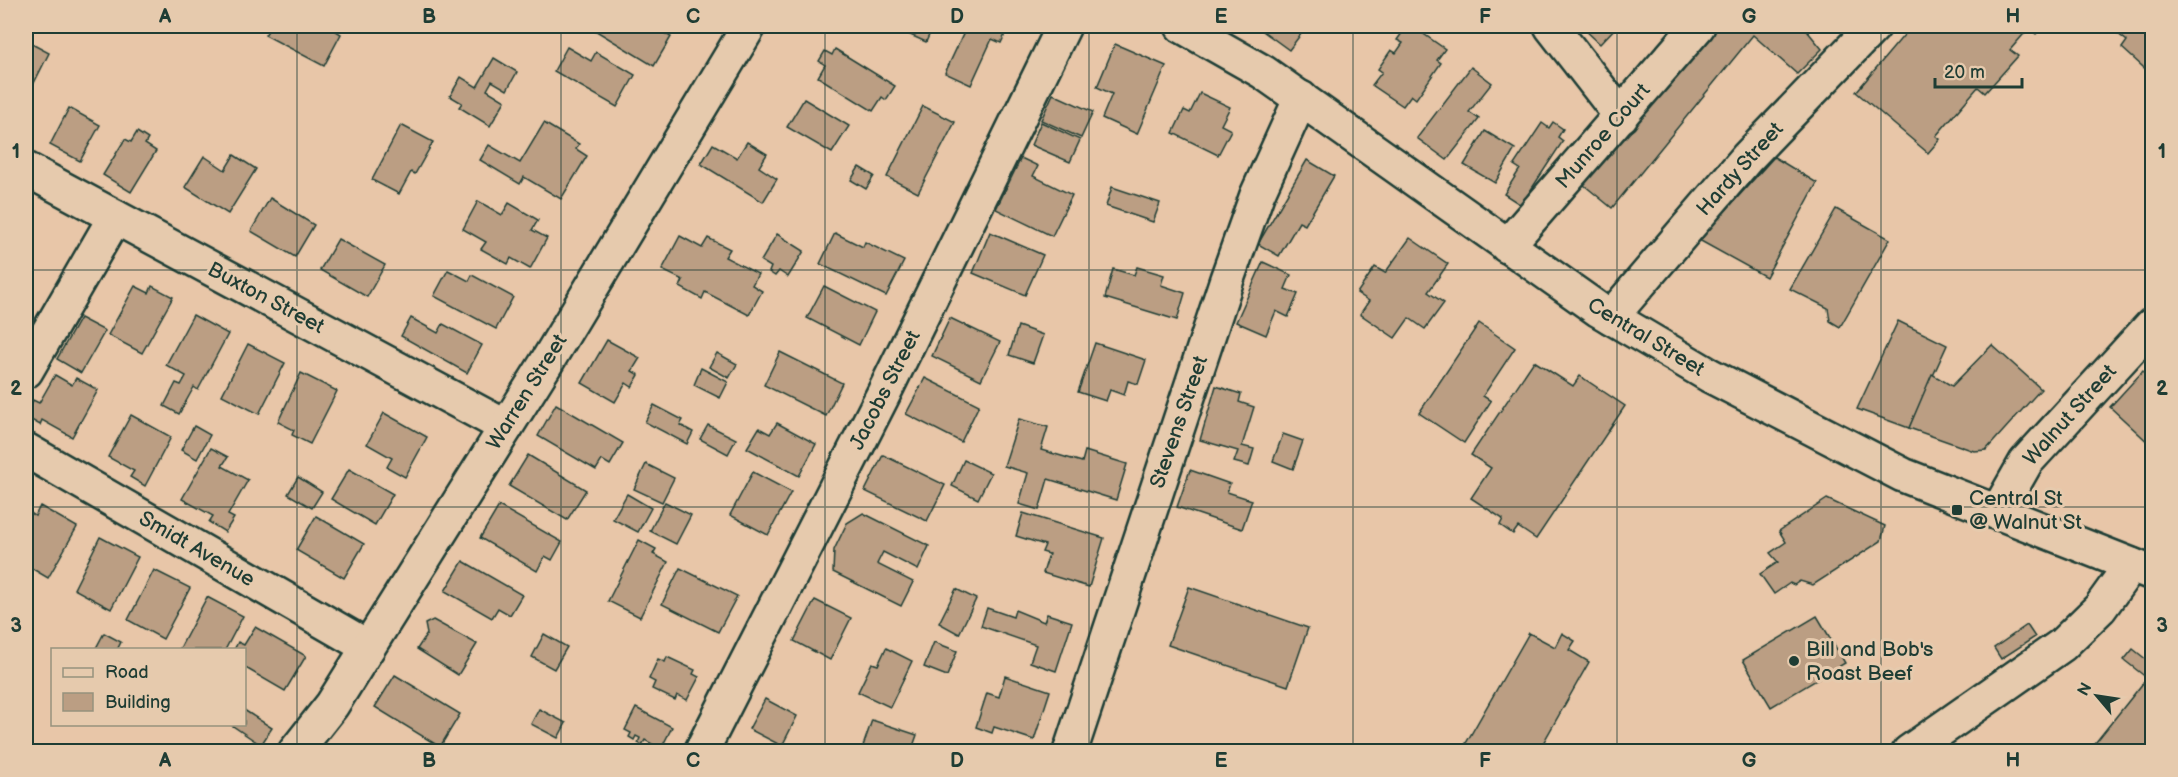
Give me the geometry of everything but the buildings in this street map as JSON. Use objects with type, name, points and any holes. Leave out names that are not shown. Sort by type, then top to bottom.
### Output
[{"type":"street","name":"Warren Street","points":[[295,752],[332,705],[506,427],[749,26]]},
{"type":"street","name":"Jacobs Street","points":[[707,750],[1064,26]]},
{"type":"street","points":[[1551,26],[1621,116]]},
{"type":"street","name":"Munroe Court","points":[[1507,246],[1698,26]]},
{"type":"street","name":"Hardy Street","points":[[1611,317],[1753,151],[1874,26]]},
{"type":"street","name":"Central Street","points":[[1196,29],[1301,98],[1507,246],[1611,317],[1709,375],[1852,451],[1997,513],[2142,569]]},
{"type":"street","name":"Stevens Street","points":[[1070,752],[1227,279],[1257,195],[1301,98]]},
{"type":"street","name":"Buxton Street","points":[[26,169],[506,427]]},
{"type":"street","points":[[26,371],[115,217]]},
{"type":"street","name":"Walnut Street","points":[[1997,513],[2026,462],[2152,325]]},
{"type":"street","name":"Smidt Avenue","points":[[26,450],[368,647]]},
{"type":"street","points":[[1909,752],[2062,645],[2142,569]]},
{"type":"place","name":"Central St @ Walnut St","points":[[1957,510]]},
{"type":"place","name":"Bill and Bob's Roast Beef","points":[[1794,661]]}]
